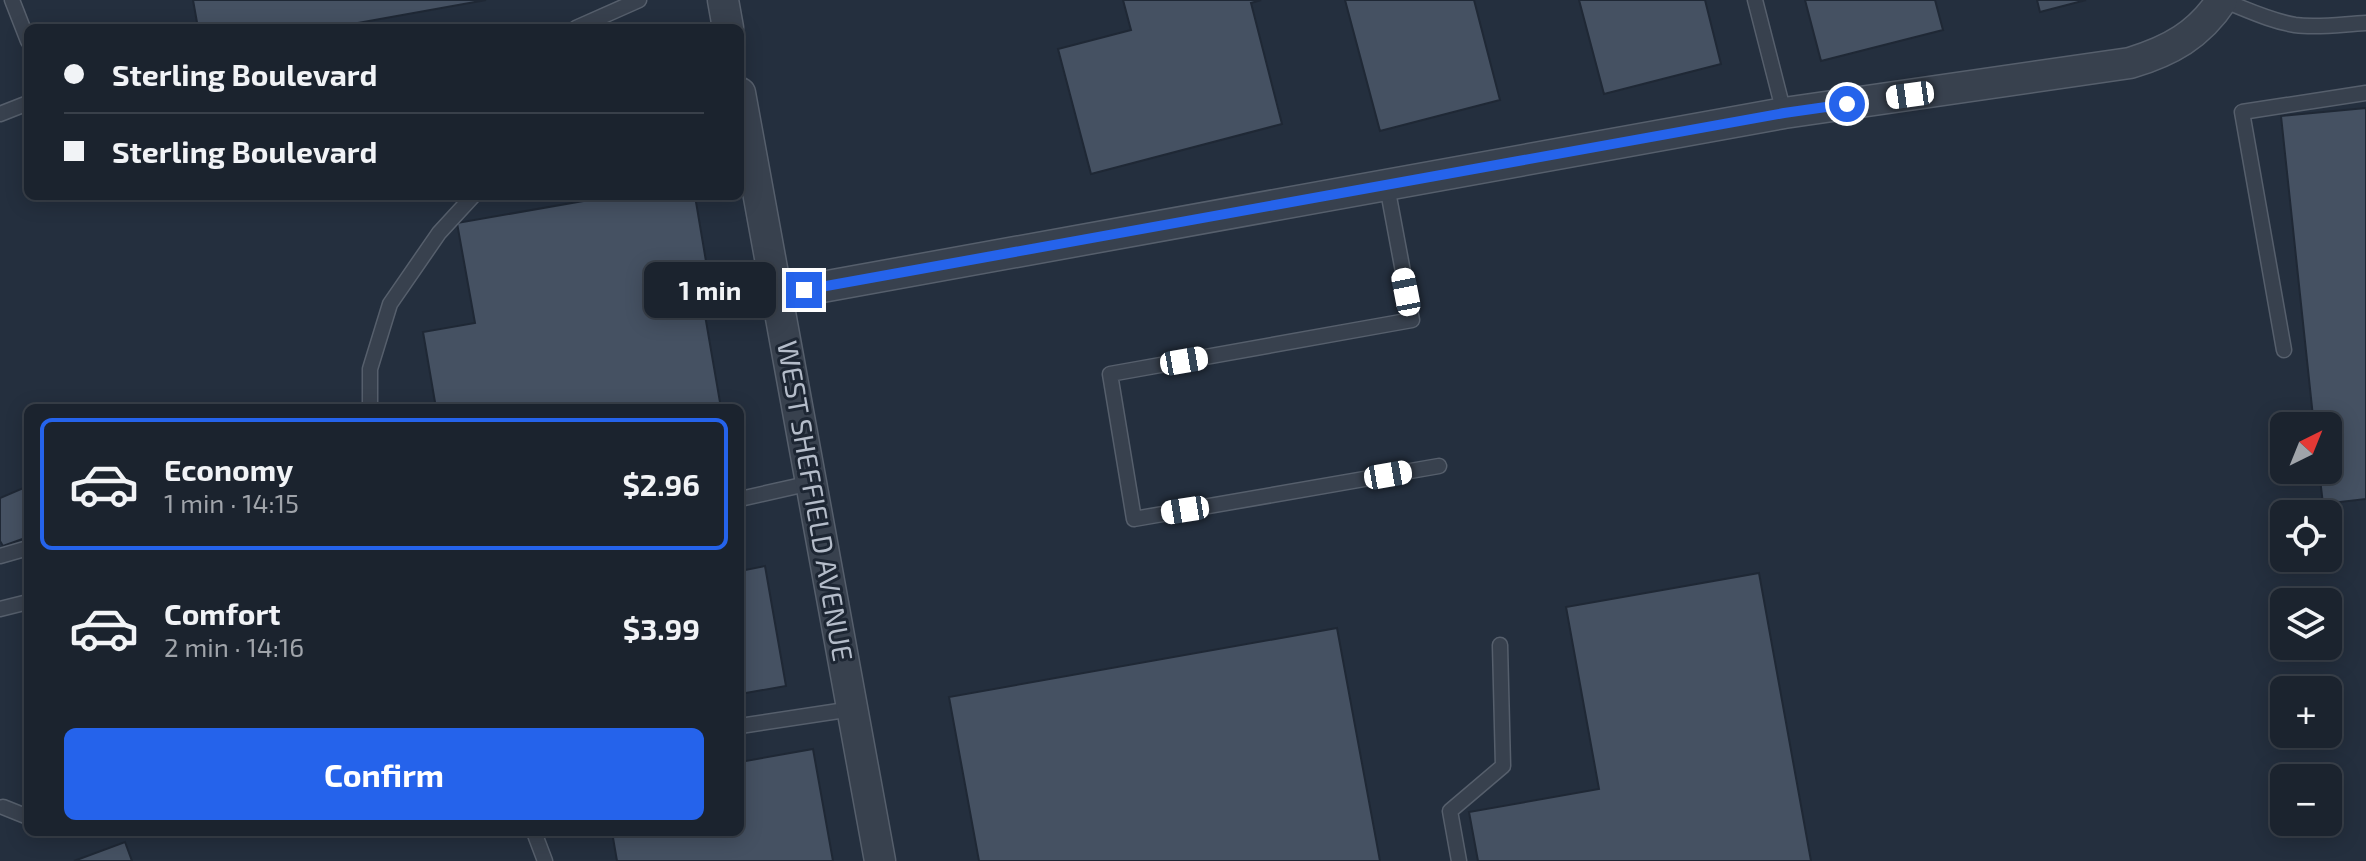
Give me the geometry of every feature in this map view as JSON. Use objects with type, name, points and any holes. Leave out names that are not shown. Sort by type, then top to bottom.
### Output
[{"type":"street","points":[[723,0],[727,24]]},
{"type":"street","points":[[778,295],[1784,113],[2130,63],[2182,42],[2204,24],[2222,0]]},
{"type":"street","name":"WEST SHEFFIELD AVENUE","points":[[744,114],[880,861]]},
{"type":"lane","points":[[12,0],[24,31]]},
{"type":"lane","points":[[585,24],[639,0]]},
{"type":"lane","points":[[1755,0],[1784,113]]},
{"type":"lane","points":[[2222,0],[2267,18],[2295,25],[2366,23]]},
{"type":"lane","points":[[2284,350],[2242,112],[2366,93]]},
{"type":"lane","points":[[0,114],[24,105]]},
{"type":"lane","points":[[1387,186],[1412,320],[1110,374],[1134,519],[1439,466]]},
{"type":"lane","points":[[370,404],[370,369],[390,304],[439,233],[469,200]]},
{"type":"lane","points":[[744,498],[811,483]]},
{"type":"lane","points":[[0,556],[24,549]]},
{"type":"lane","points":[[0,609],[24,603]]},
{"type":"lane","points":[[1459,861],[1450,811],[1503,766],[1500,645]]},
{"type":"lane","points":[[744,725],[852,709]]},
{"type":"lane","points":[[1,808],[24,816]]},
{"type":"lane","points":[[536,836],[545,861]]},
{"type":"building","points":[[193,0],[486,0],[352,24],[197,24]]},
{"type":"building","points":[[1123,0],[1261,0],[1251,3],[1282,124],[1091,174],[1058,49],[1131,30]]},
{"type":"building","points":[[1345,0],[1474,0],[1500,100],[1380,131]]},
{"type":"building","points":[[1579,0],[1705,0],[1721,64],[1604,94]]},
{"type":"building","points":[[1805,0],[1935,0],[1943,30],[1821,61]]},
{"type":"building","points":[[2037,0],[2086,0],[2040,12]]},
{"type":"building","points":[[2366,108],[2366,499],[2323,500],[2321,484],[2342,484],[2342,412],[2313,412],[2281,116]]},
{"type":"building","points":[[589,200],[696,200],[711,291],[701,292],[720,404],[435,404],[423,332],[475,323],[457,223]]},
{"type":"building","points":[[24,488],[24,538],[3,546],[0,541],[0,498]]},
{"type":"building","points":[[765,566],[786,686],[744,693],[744,570]]},
{"type":"building","points":[[1759,573],[1811,861],[1478,861],[1469,812],[1599,789],[1566,607]]},
{"type":"building","points":[[1337,628],[1380,861],[979,861],[949,697]]},
{"type":"building","points":[[813,749],[833,861],[617,861],[613,836],[744,836],[744,761]]},
{"type":"building","points":[[125,842],[132,861],[74,861]]},
{"type":"route","points":[[804,290],[1847,104]]}]
